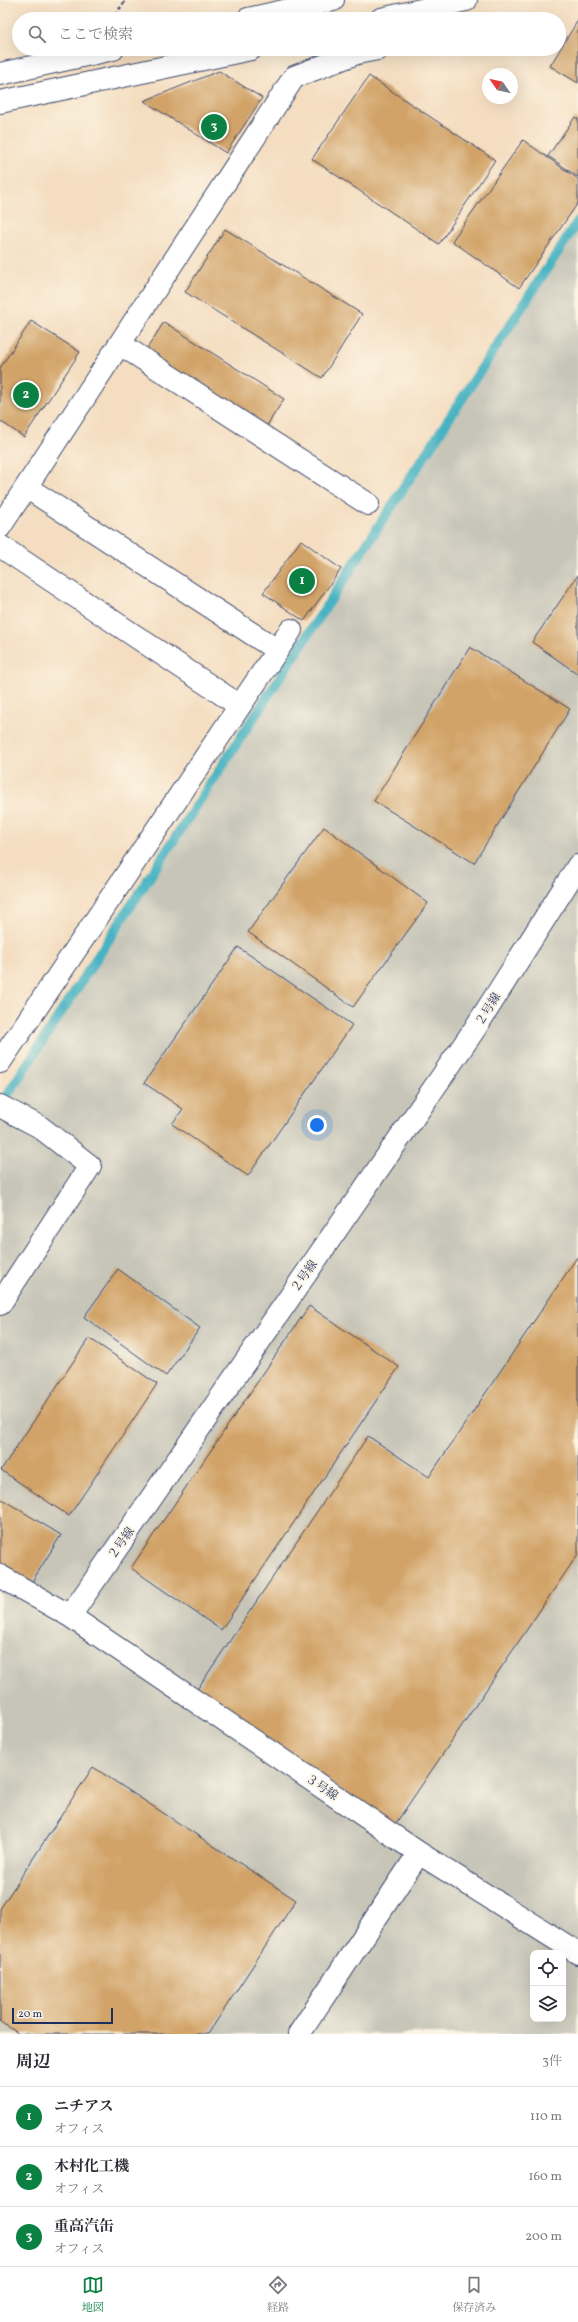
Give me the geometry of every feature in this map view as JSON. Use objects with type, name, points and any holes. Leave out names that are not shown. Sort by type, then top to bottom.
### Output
[{"type":"street","points":[[279,12],[333,0]]},
{"type":"street","points":[[402,12],[426,4],[466,0]]},
{"type":"street","points":[[0,74],[81,56]]},
{"type":"street","points":[[0,102],[218,56]]},
{"type":"street","points":[[0,527],[294,77],[349,56]]},
{"type":"street","points":[[120,344],[368,504]]},
{"type":"street","points":[[26,487],[278,650]]},
{"type":"street","points":[[0,546],[240,706]]},
{"type":"street","points":[[0,1062],[291,630]]},
{"type":"street","name":"２号線","points":[[70,1616],[474,1030],[578,866]]},
{"type":"street","points":[[0,1106],[40,1127],[90,1166],[0,1304]]},
{"type":"street","points":[[0,1576],[70,1616]]},
{"type":"street","name":"３号線","points":[[70,1616],[419,1853],[578,1953]]},
{"type":"street","points":[[299,2034],[419,1853]]},
{"type":"path","points":[[117,12],[126,0]]},
{"type":"shaded area","points":[[578,221],[578,2034],[0,2034],[0,1106]]},
{"type":"building","points":[[578,20],[578,83],[550,66],[556,56],[566,56],[566,40]]},
{"type":"building","points":[[219,71],[262,98],[226,153],[144,101]]},
{"type":"building","points":[[369,76],[495,160],[439,244],[312,159]]},
{"type":"building","points":[[575,117],[578,119],[578,177],[548,156]]},
{"type":"building","points":[[523,140],[578,179],[578,203],[519,288],[452,241]]},
{"type":"building","points":[[225,229],[362,314],[322,378],[185,292]]},
{"type":"building","points":[[31,321],[80,352],[24,437],[0,421],[0,368]]},
{"type":"building","points":[[164,322],[284,399],[257,441],[137,364]]},
{"type":"building","points":[[301,540],[341,569],[304,621],[263,593]]},
{"type":"building","points":[[578,575],[578,674],[532,642]]},
{"type":"building","points":[[470,647],[570,709],[474,863],[374,801]]},
{"type":"building","points":[[324,827],[428,903],[353,1007],[248,932]]},
{"type":"building","points":[[238,947],[352,1025],[248,1176],[172,1124],[183,1109],[144,1083]]},
{"type":"building","points":[[578,1256],[578,1554],[394,1826],[196,1691],[368,1436],[429,1477]]},
{"type":"building","points":[[118,1269],[200,1328],[166,1376],[84,1317]]},
{"type":"building","points":[[309,1306],[399,1367],[221,1630],[131,1568]]},
{"type":"building","points":[[89,1338],[157,1384],[69,1516],[1,1470]]},
{"type":"building","points":[[0,1498],[61,1535],[30,1585],[0,1567]]},
{"type":"building","points":[[93,1767],[296,1900],[208,2034],[19,2034],[0,2021],[0,1909]]},
{"type":"waterway","points":[[0,1106],[578,221]]},
{"type":"place","name":"重高汽缶","points":[[214,127]]},
{"type":"place","name":"木村化工機","points":[[26,395]]},
{"type":"place","name":"ニチアス","points":[[302,581]]}]
